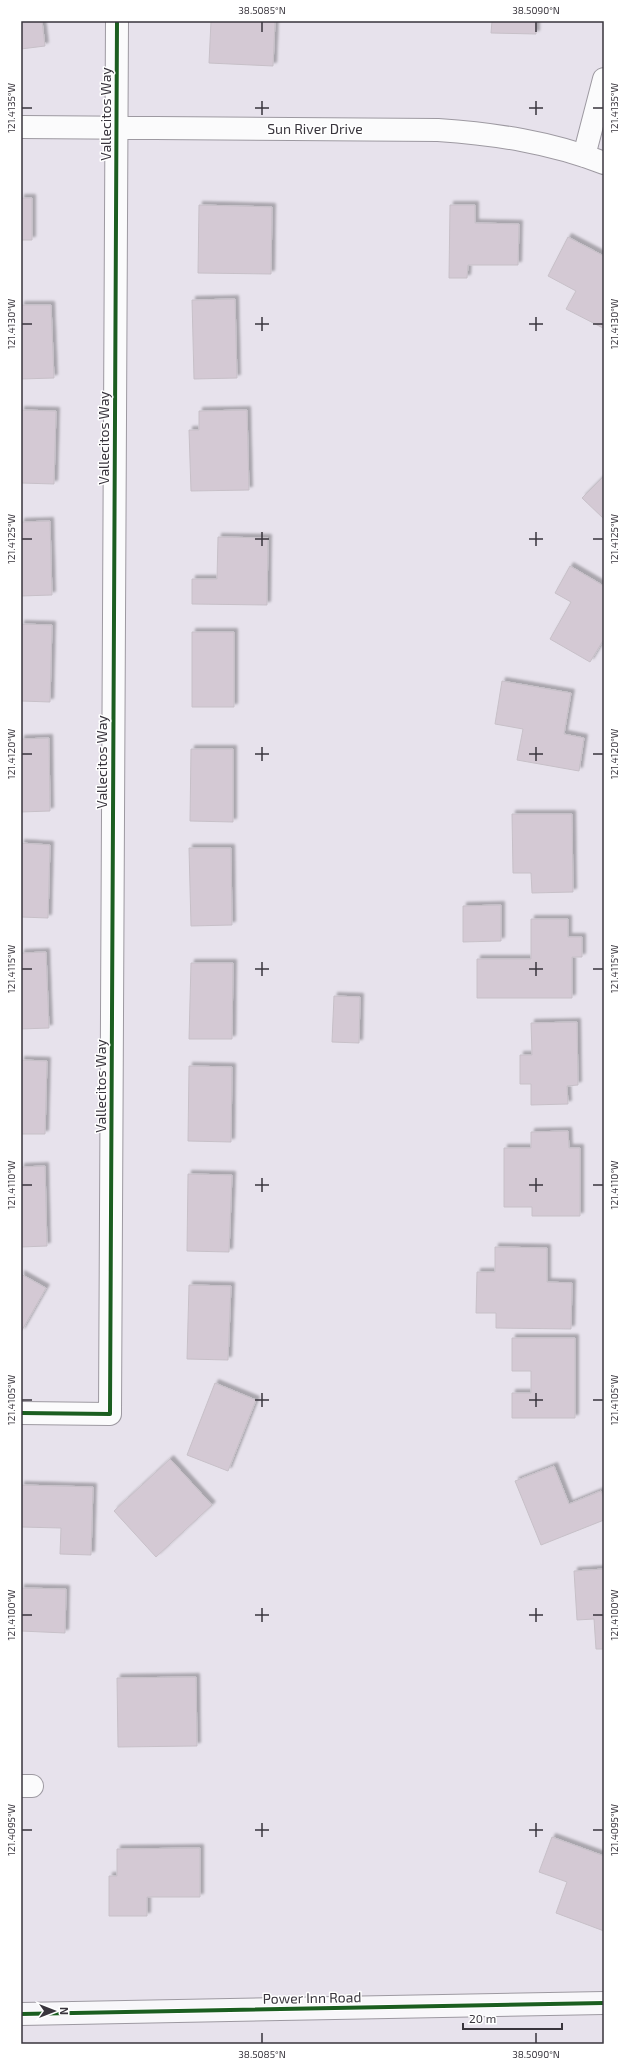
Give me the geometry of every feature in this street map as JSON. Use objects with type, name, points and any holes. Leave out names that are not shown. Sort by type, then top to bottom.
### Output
[{"type":"main road","name":"Power Inn Road","points":[[21,2014],[604,2003]]},
{"type":"street","name":"Vallecitos Way","points":[[21,1413],[110,1414],[117,21]]},
{"type":"street","points":[[594,160],[604,79]]},
{"type":"street","name":"Sun River Drive","points":[[21,127],[438,130],[486,133],[525,140],[594,160]]},
{"type":"building","points":[[21,21],[42,21],[45,46],[21,49]]},
{"type":"building","points":[[211,21],[275,21],[273,66],[209,63]]},
{"type":"building","points":[[492,21],[536,21],[536,34],[491,33]]},
{"type":"building","points":[[21,198],[32,198],[32,240],[21,240]]},
{"type":"building","points":[[199,205],[272,207],[271,274],[198,273]]},
{"type":"building","points":[[450,205],[475,205],[475,223],[519,224],[518,265],[468,265],[467,278],[449,278]]},
{"type":"building","points":[[568,237],[604,256],[603,328],[566,309],[576,291],[548,276]]},
{"type":"building","points":[[235,299],[237,378],[194,379],[192,300]]},
{"type":"building","points":[[21,305],[51,305],[54,378],[21,379]]},
{"type":"building","points":[[21,410],[56,411],[54,484],[21,483]]},
{"type":"building","points":[[247,410],[249,490],[191,491],[189,430],[199,430],[199,411]]},
{"type":"building","points":[[604,476],[604,519],[582,498]]},
{"type":"building","points":[[50,521],[52,595],[21,596],[21,522]]},
{"type":"building","points":[[218,537],[268,538],[267,605],[192,604],[192,579],[217,579]]},
{"type":"building","points":[[570,566],[604,586],[604,639],[590,662],[550,639],[571,602],[555,593]]},
{"type":"building","points":[[21,624],[52,625],[50,702],[21,701]]},
{"type":"building","points":[[192,632],[234,632],[234,707],[192,707]]},
{"type":"building","points":[[502,681],[571,693],[564,734],[584,738],[579,771],[517,760],[523,729],[495,724]]},
{"type":"building","points":[[49,738],[50,811],[21,812],[21,739]]},
{"type":"building","points":[[191,749],[233,749],[233,822],[190,821]]},
{"type":"building","points":[[512,814],[572,814],[573,892],[532,893],[531,873],[513,873]]},
{"type":"building","points":[[21,843],[50,845],[48,918],[21,917]]},
{"type":"building","points":[[189,848],[231,848],[232,925],[191,926]]},
{"type":"building","points":[[501,905],[501,941],[463,942],[463,906]]},
{"type":"building","points":[[531,919],[568,919],[568,937],[582,937],[582,957],[572,957],[572,998],[477,998],[477,959],[531,959]]},
{"type":"building","points":[[46,952],[49,1028],[21,1029],[21,953]]},
{"type":"building","points":[[191,963],[233,963],[232,1039],[189,1039]]},
{"type":"building","points":[[334,996],[360,997],[359,1043],[332,1042]]},
{"type":"building","points":[[577,1022],[578,1085],[567,1086],[568,1104],[531,1105],[531,1084],[520,1084],[520,1055],[532,1055],[531,1023]]},
{"type":"building","points":[[21,1060],[47,1061],[45,1134],[21,1134]]},
{"type":"building","points":[[189,1066],[232,1067],[231,1142],[188,1141]]},
{"type":"building","points":[[568,1131],[569,1148],[580,1148],[580,1216],[532,1216],[532,1207],[504,1207],[504,1148],[531,1148],[531,1132]]},
{"type":"building","points":[[45,1166],[47,1246],[21,1247],[21,1167]]},
{"type":"building","points":[[188,1174],[232,1175],[229,1252],[187,1251]]},
{"type":"building","points":[[495,1247],[547,1248],[547,1282],[572,1283],[571,1329],[496,1328],[496,1313],[476,1313],[477,1272],[495,1272]]},
{"type":"building","points":[[21,1274],[46,1288],[21,1332]]},
{"type":"building","points":[[189,1285],[231,1286],[228,1360],[187,1359]]},
{"type":"building","points":[[512,1338],[575,1338],[575,1418],[512,1418],[512,1393],[531,1393],[531,1371],[512,1371]]},
{"type":"building","points":[[215,1383],[256,1400],[228,1471],[187,1455]]},
{"type":"building","points":[[170,1459],[212,1505],[156,1557],[114,1511]]},
{"type":"building","points":[[554,1466],[569,1504],[601,1491],[604,1499],[604,1520],[541,1545],[515,1481]]},
{"type":"building","points":[[21,1485],[93,1487],[91,1555],[60,1554],[61,1528],[21,1527]]},
{"type":"building","points":[[604,1569],[604,1649],[596,1649],[594,1619],[577,1620],[574,1571]]},
{"type":"building","points":[[21,1588],[66,1589],[65,1633],[21,1631]]},
{"type":"building","points":[[196,1677],[197,1746],[118,1747],[117,1678]]},
{"type":"building","points":[[552,1837],[604,1856],[604,1931],[556,1913],[567,1882],[539,1872]]},
{"type":"building","points":[[200,1848],[200,1897],[147,1897],[147,1916],[109,1916],[109,1876],[117,1876],[117,1849]]},
{"type":"cycle path","points":[[21,1413],[110,1414],[117,21]]},
{"type":"cycle path","points":[[21,2014],[604,2003]]}]
